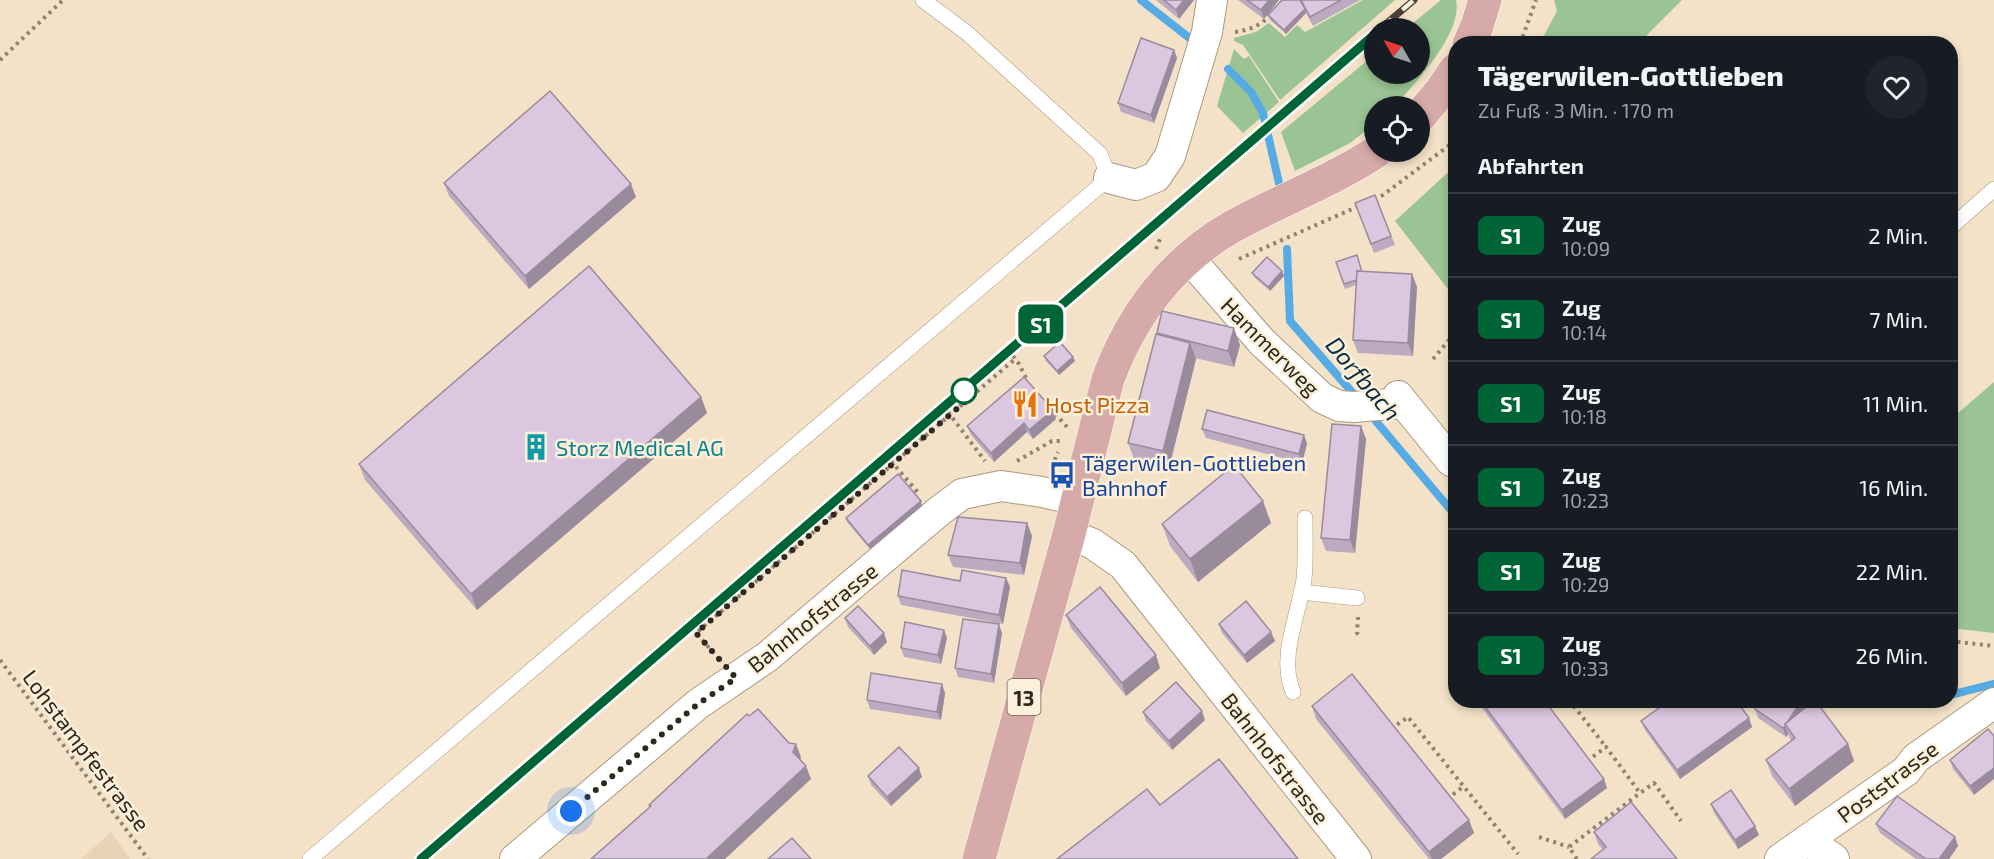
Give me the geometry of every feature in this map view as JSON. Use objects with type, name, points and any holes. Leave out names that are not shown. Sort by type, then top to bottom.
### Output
[{"type":"main road","points":[[1473,36],[1485,0]]},
{"type":"main road","points":[[1430,104],[1448,80]]},
{"type":"main road","name":"13","points":[[979,859],[1069,534],[1108,379],[1119,350],[1155,292],[1189,258],[1216,237],[1364,160]]},
{"type":"street","points":[[1109,177],[1136,185],[1156,177],[1170,156],[1207,32],[1212,0]]},
{"type":"street","name":"Hammerweg","points":[[1189,258],[1262,342],[1322,398],[1339,406],[1383,403],[1448,458]]},
{"type":"street","name":"Bahnhofstrasse","points":[[515,859],[698,704],[767,657],[922,525],[962,494],[1001,486],[1077,500]]},
{"type":"street","name":"Bahnhofstrasse","points":[[1069,534],[1093,544],[1123,565],[1356,859]]},
{"type":"street","name":"Poststrasse","points":[[1780,859],[1906,771],[1916,758],[1994,703]]},
{"type":"street","points":[[1810,838],[1817,848],[1834,859]]},
{"type":"lane","points":[[310,859],[1109,177],[1100,154],[967,33],[923,0]]},
{"type":"lane","points":[[1958,221],[1994,189]]},
{"type":"lane","points":[[1293,692],[1287,678],[1288,655],[1304,578],[1305,518]]},
{"type":"lane","points":[[1300,592],[1357,598]]},
{"type":"path","points":[[0,60],[63,0]]},
{"type":"path","points":[[1523,36],[1536,0]]},
{"type":"path","points":[[1228,32],[1253,28],[1266,20],[1277,7]]},
{"type":"path","points":[[1373,200],[1448,146]]},
{"type":"path","points":[[1268,246],[1363,204]]},
{"type":"path","points":[[1433,359],[1448,341]]},
{"type":"path","points":[[736,678],[696,633],[1014,357],[1033,388]]},
{"type":"path","points":[[1047,404],[1067,428]]},
{"type":"path","points":[[949,413],[985,461],[991,464]]},
{"type":"path","points":[[1008,467],[1052,441],[1062,441]]},
{"type":"path","points":[[1958,642],[1994,646]]},
{"type":"path","name":"Lohstampfestrasse","points":[[0,660],[148,859]]},
{"type":"path","points":[[1575,708],[1640,793]]},
{"type":"path","points":[[1391,730],[1408,717],[1518,854]]},
{"type":"path","points":[[1587,761],[1606,747]]},
{"type":"path","points":[[1569,847],[1654,783],[1681,821]]},
{"type":"path","points":[[1447,800],[1463,787]]},
{"type":"path","points":[[1539,837],[1569,847],[1576,859]]},
{"type":"shaded area","points":[[111,832],[130,859],[81,859]]},
{"type":"green space","points":[[1363,0],[1395,0],[1374,18],[1364,18],[1364,27],[1280,100],[1243,45],[1234,41],[1234,38],[1256,32],[1269,23],[1285,37],[1297,25],[1305,32]]},
{"type":"green space","points":[[1441,0],[1456,0],[1456,13],[1452,27],[1430,64],[1430,18],[1419,18]]},
{"type":"green space","points":[[1554,0],[1682,0],[1646,36],[1544,36],[1557,11]]},
{"type":"green space","points":[[1234,49],[1244,59],[1249,56],[1279,102],[1243,133],[1217,106]]},
{"type":"green space","points":[[1364,63],[1364,84],[1414,84],[1404,96],[1364,96],[1364,132],[1350,143],[1295,171],[1281,132]]},
{"type":"green space","points":[[1448,172],[1448,289],[1395,221]]},
{"type":"green space","points":[[1994,382],[1994,633],[1958,629],[1958,413]]},
{"type":"building","points":[[1164,0],[1184,0],[1176,10]]},
{"type":"building","points":[[1247,0],[1269,0],[1261,10]]},
{"type":"building","points":[[1282,0],[1300,0],[1305,9],[1284,30],[1268,15]]},
{"type":"building","points":[[1301,0],[1341,0],[1310,17]]},
{"type":"building","points":[[1141,38],[1174,50],[1151,115],[1118,103]]},
{"type":"building","points":[[550,91],[631,184],[525,276],[444,183]]},
{"type":"building","points":[[1375,195],[1391,236],[1371,244],[1355,203]]},
{"type":"building","points":[[1357,255],[1362,272],[1357,271],[1357,280],[1344,284],[1336,262]]},
{"type":"building","points":[[1267,257],[1282,271],[1268,287],[1252,273]]},
{"type":"building","name":"Storz Medical AG","points":[[589,266],[701,397],[471,594],[359,464]]},
{"type":"building","points":[[1357,271],[1412,274],[1408,343],[1353,340]]},
{"type":"building","points":[[1162,311],[1234,328],[1228,351],[1157,333]]},
{"type":"building","points":[[1156,334],[1190,343],[1163,451],[1128,443]]},
{"type":"building","points":[[1060,342],[1073,357],[1057,371],[1044,356]]},
{"type":"building","points":[[1024,377],[1053,410],[1029,430],[1024,423],[991,453],[967,426]]},
{"type":"building","points":[[1207,410],[1304,435],[1299,454],[1202,429]]},
{"type":"building","points":[[1332,424],[1361,426],[1350,540],[1321,538]]},
{"type":"building","points":[[1234,465],[1263,501],[1190,559],[1162,524]]},
{"type":"building","points":[[898,474],[921,501],[868,545],[846,518]]},
{"type":"building","points":[[958,517],[1027,523],[1020,563],[948,555]]},
{"type":"building","points":[[902,570],[960,581],[962,570],[1006,578],[999,615],[898,596]]},
{"type":"building","points":[[1100,587],[1156,655],[1122,683],[1066,615]]},
{"type":"building","points":[[1246,601],[1271,632],[1244,655],[1219,624]]},
{"type":"building","points":[[858,606],[884,633],[870,646],[845,618]]},
{"type":"building","points":[[963,619],[999,624],[991,674],[955,668]]},
{"type":"building","points":[[905,622],[944,630],[938,655],[901,648]]},
{"type":"building","points":[[871,673],[942,684],[937,712],[867,700]]},
{"type":"building","points":[[1352,674],[1469,820],[1429,852],[1312,706]]},
{"type":"building","points":[[1176,682],[1202,711],[1169,741],[1143,712]]},
{"type":"building","points":[[1486,708],[1550,708],[1604,779],[1562,810]]},
{"type":"building","points":[[1659,708],[1742,708],[1749,718],[1677,770],[1641,721]]},
{"type":"building","points":[[1756,708],[1797,708],[1783,728]]},
{"type":"building","points":[[1805,708],[1821,708],[1848,744],[1789,789],[1766,760],[1795,738],[1785,724]]},
{"type":"building","points":[[758,709],[789,743],[796,744],[793,752],[806,766],[706,859],[591,859],[651,806],[649,805],[747,714],[749,716]]},
{"type":"building","points":[[1988,729],[1994,736],[1994,768],[1970,786],[1950,760]]},
{"type":"building","points":[[899,747],[919,768],[887,797],[868,776]]},
{"type":"building","points":[[1219,759],[1298,859],[1057,859],[1147,789],[1160,805]]},
{"type":"building","points":[[1731,790],[1755,826],[1735,840],[1711,804]]},
{"type":"building","points":[[1897,796],[1955,837],[1939,859],[1926,859],[1876,824]]},
{"type":"building","points":[[1631,802],[1677,859],[1591,859],[1606,847],[1594,832]]},
{"type":"building","points":[[792,838],[811,859],[768,859]]},
{"type":"waterway","name":"Dorfbach","points":[[1141,0],[1192,40]]},
{"type":"waterway","name":"Dorfbach","points":[[1228,69],[1251,92],[1263,113],[1279,183]]},
{"type":"waterway","name":"Dorfbach","points":[[1287,249],[1290,321],[1358,399]]},
{"type":"waterway","name":"Dorfbach","points":[[1369,413],[1448,507]]},
{"type":"waterway","name":"Dorfbach","points":[[1958,693],[1994,684]]},
{"type":"railway","points":[[1393,18],[1414,0]]},
{"type":"railway","points":[[421,859],[1364,44]]},
{"type":"train","name":"S1","points":[[421,859],[1364,44]]},
{"type":"place","name":"Host Pizza","points":[[1025,404]]},
{"type":"place","name":"Storz Medical AG","points":[[536,447]]},
{"type":"place","name":"Tägerwilen-Gottlieben Bahnhof","points":[[1062,475]]},
{"type":"route","points":[[571,811],[698,704],[736,678],[696,633],[966,401],[964,391]]}]
